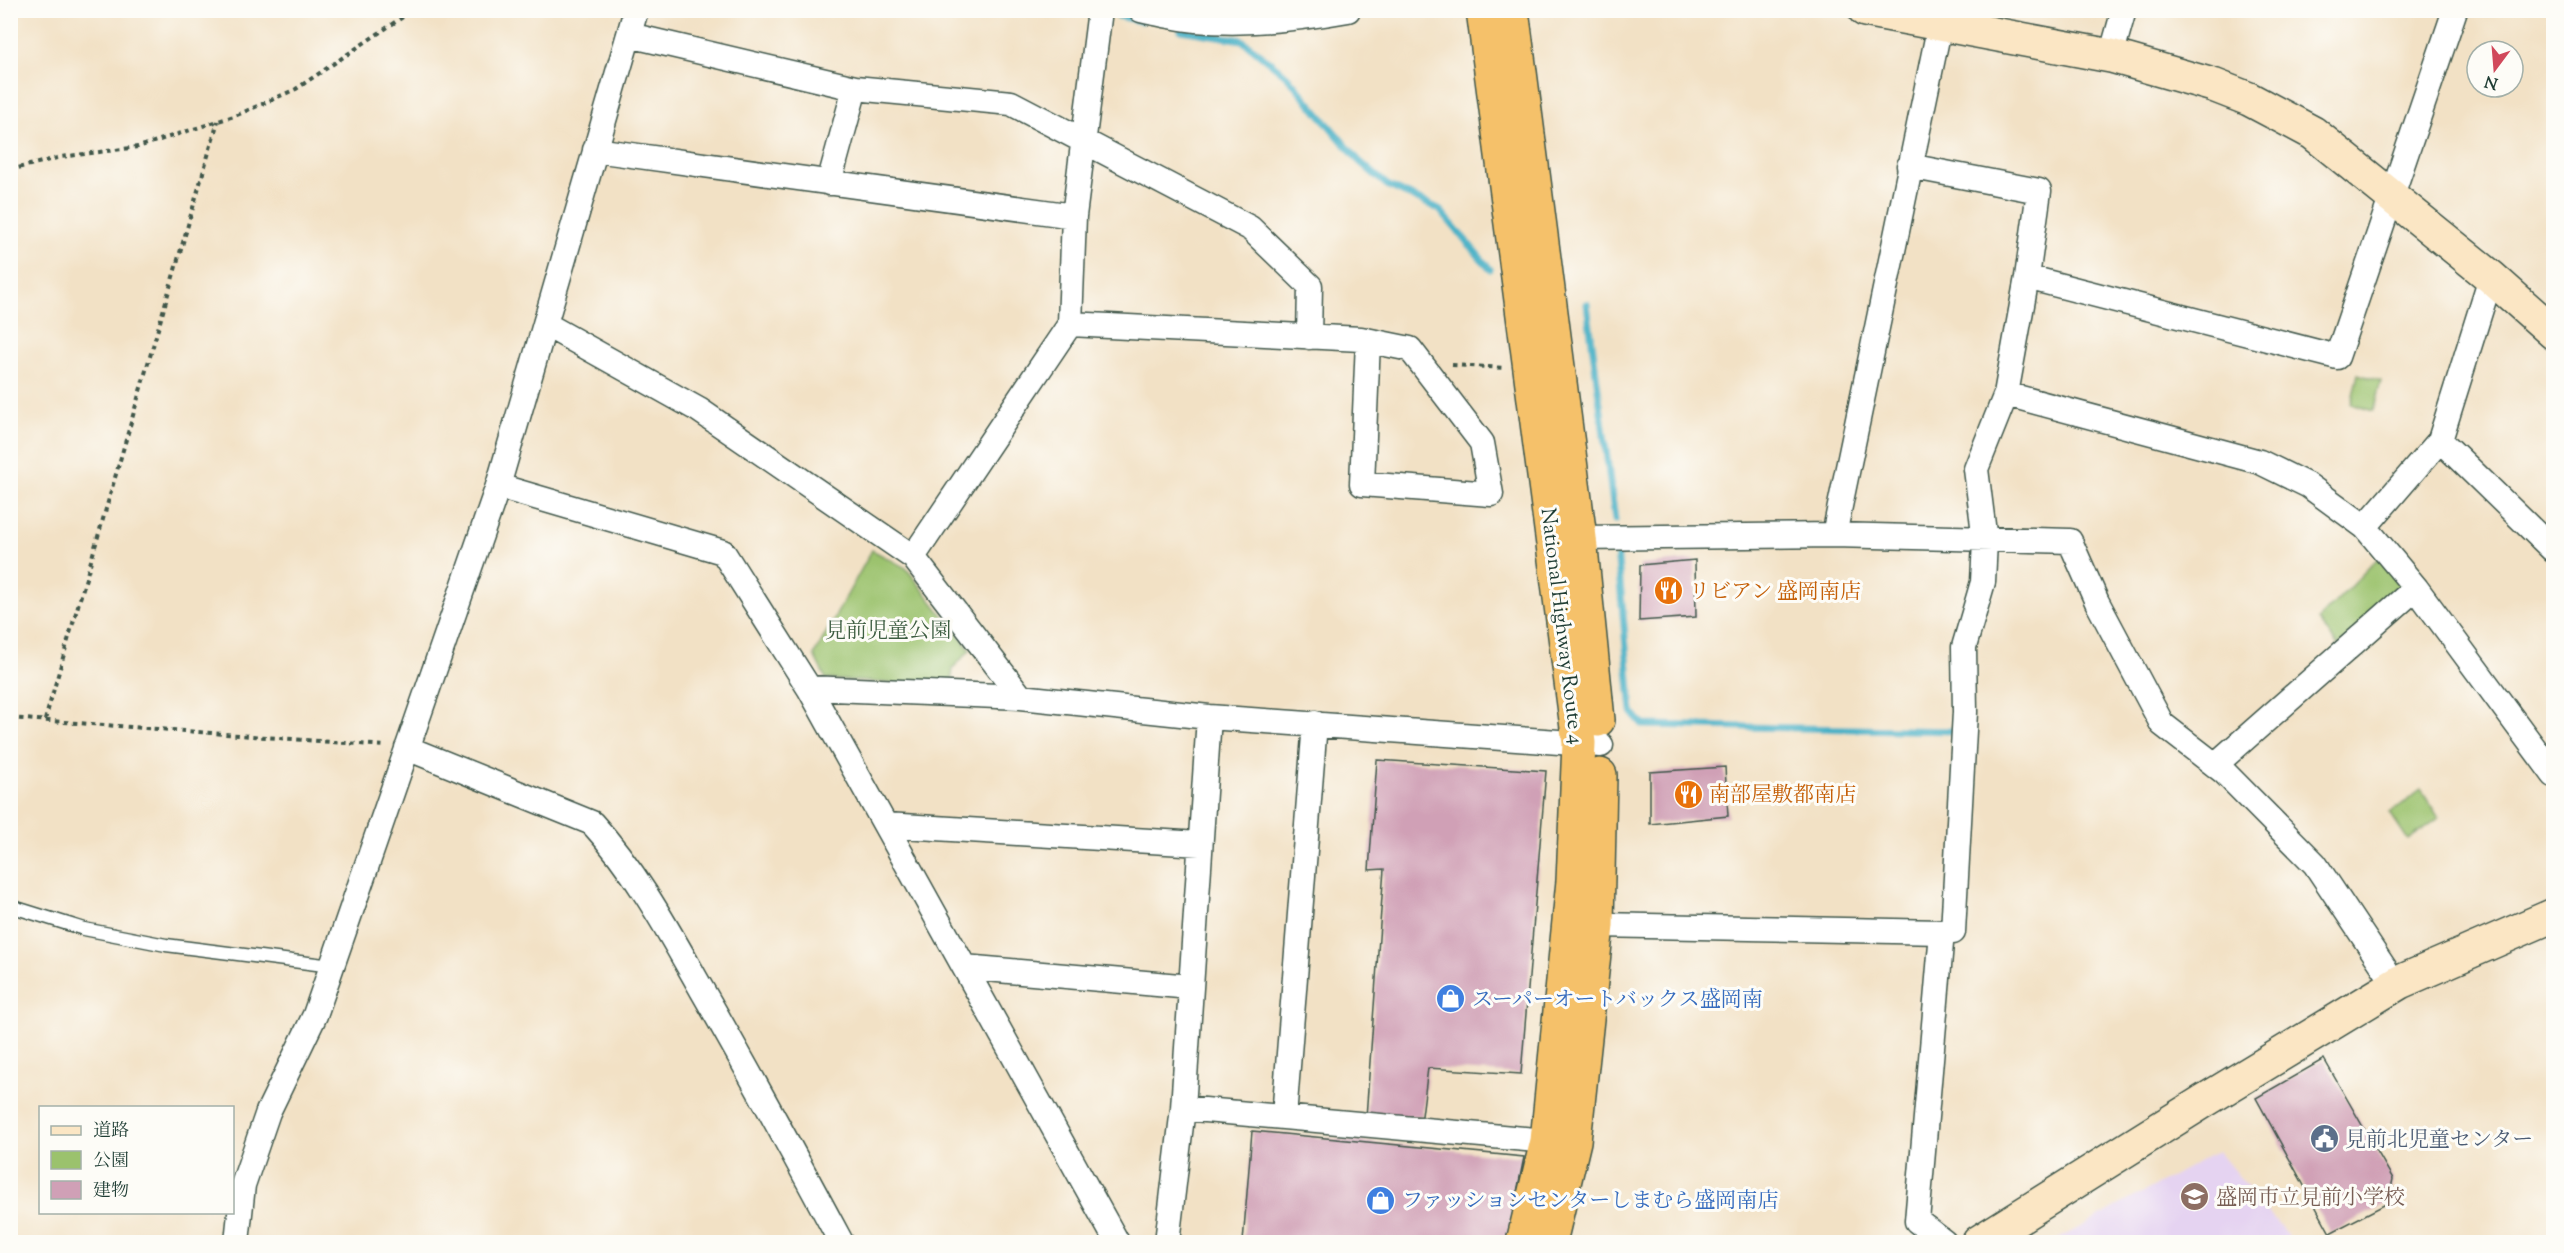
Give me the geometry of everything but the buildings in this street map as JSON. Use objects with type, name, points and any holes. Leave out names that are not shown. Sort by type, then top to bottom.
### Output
[{"type":"highway","name":"National Highway Route 4","points":[[1483,10],[1530,369],[1590,744],[1573,881],[1547,1141],[1523,1242]]},
{"type":"highway","name":"National Highway Route 4","points":[[1512,10],[1580,538],[1597,925],[1574,1142],[1550,1242]]},
{"type":"street","points":[[237,1242],[243,1185],[264,1123],[315,1015],[498,486],[636,10]]},
{"type":"street","points":[[913,557],[1070,324],[1074,216],[1100,10]]},
{"type":"street","points":[[1141,10],[1197,20],[1250,21],[1304,18],[1348,10]]},
{"type":"street","points":[[1865,10],[2111,56],[2213,85],[2249,99],[2313,133],[2491,277],[2553,333]]},
{"type":"street","points":[[2111,56],[2124,10]]},
{"type":"street","points":[[2027,277],[2337,357],[2455,10]]},
{"type":"street","points":[[1834,535],[1940,24]]},
{"type":"street","points":[[629,35],[855,88],[1011,103],[1250,228],[1310,286],[1310,337]]},
{"type":"street","points":[[829,183],[855,88]]},
{"type":"street","points":[[596,150],[1074,216]]},
{"type":"street","points":[[1597,925],[1953,932],[1965,712],[1964,647],[1983,582],[1985,541],[1976,469],[2006,394],[2027,277],[2039,190],[1910,166]]},
{"type":"street","points":[[2366,527],[2440,440],[2491,277]]},
{"type":"street","points":[[546,324],[699,410],[913,557],[1021,697]]},
{"type":"street","points":[[1070,324],[1368,341],[1410,349],[1482,443],[1491,494],[1362,484],[1368,341]]},
{"type":"street","points":[[2006,394],[2260,462],[2309,486],[2366,527],[2416,588],[2553,775]]},
{"type":"street","points":[[2440,440],[2553,551]]},
{"type":"street","points":[[498,486],[723,552],[809,688],[1117,1242]]},
{"type":"street","points":[[1580,538],[1834,535],[1985,541],[2070,541],[2097,602],[2162,724],[2215,765],[2315,864],[2395,984]]},
{"type":"street","points":[[2215,765],[2416,588]]},
{"type":"street","points":[[809,688],[1021,697],[1209,717],[1590,744]]},
{"type":"street","points":[[1167,1242],[1183,1108],[1209,717]]},
{"type":"street","points":[[1284,1117],[1315,723]]},
{"type":"street","points":[[407,748],[592,823],[614,847],[670,933],[754,1081],[841,1242]]},
{"type":"street","points":[[886,825],[1200,844]]},
{"type":"street","points":[[1979,1242],[2395,984],[2553,915]]},
{"type":"street","points":[[1942,932],[1917,1221],[1944,1242]]},
{"type":"street","points":[[964,967],[1191,987]]},
{"type":"street","points":[[1183,1108],[1547,1141]]},
{"type":"lane","points":[[10,906],[84,929],[166,945],[332,966]]},
{"type":"path","points":[[10,170],[61,158],[138,147],[218,121],[296,89],[413,10]]},
{"type":"path","points":[[45,720],[218,121]]},
{"type":"path","points":[[1421,364],[1530,369]]},
{"type":"path","points":[[10,718],[407,748]]},
{"type":"shaded area","name":"盛岡市立見前小学校","points":[[2218,1151],[2293,1242],[2053,1242]]},
{"type":"green space","points":[[2358,374],[2381,381],[2373,411],[2351,404]]},
{"type":"green space","name":"見前児童公園","points":[[872,550],[906,568],[970,650],[953,668],[951,687],[826,679],[814,655]]},
{"type":"green space","points":[[2380,556],[2404,587],[2338,646],[2318,620]]},
{"type":"green space","points":[[2421,790],[2439,818],[2408,840],[2390,813]]},
{"type":"waterway","points":[[1119,16],[1141,21]]},
{"type":"waterway","points":[[1181,30],[1242,40],[1287,76],[1359,161],[1387,185],[1439,209],[1490,269]]},
{"type":"waterway","points":[[1587,304],[1615,520]]},
{"type":"waterway","points":[[1617,550],[1632,712],[1643,725],[1957,731]]},
{"type":"place","name":"リビアン 盛岡南店","points":[[1668,591]]},
{"type":"place","name":"南部屋敷都南店","points":[[1688,794]]},
{"type":"place","name":"スーパーオートバックス盛岡南","points":[[1451,999]]},
{"type":"place","name":"見前北児童センター","points":[[2324,1139]]},
{"type":"place","name":"盛岡市立見前小学校","points":[[2195,1197]]},
{"type":"place","name":"ファッションセンターしまむら盛岡南店","points":[[1381,1200]]}]
